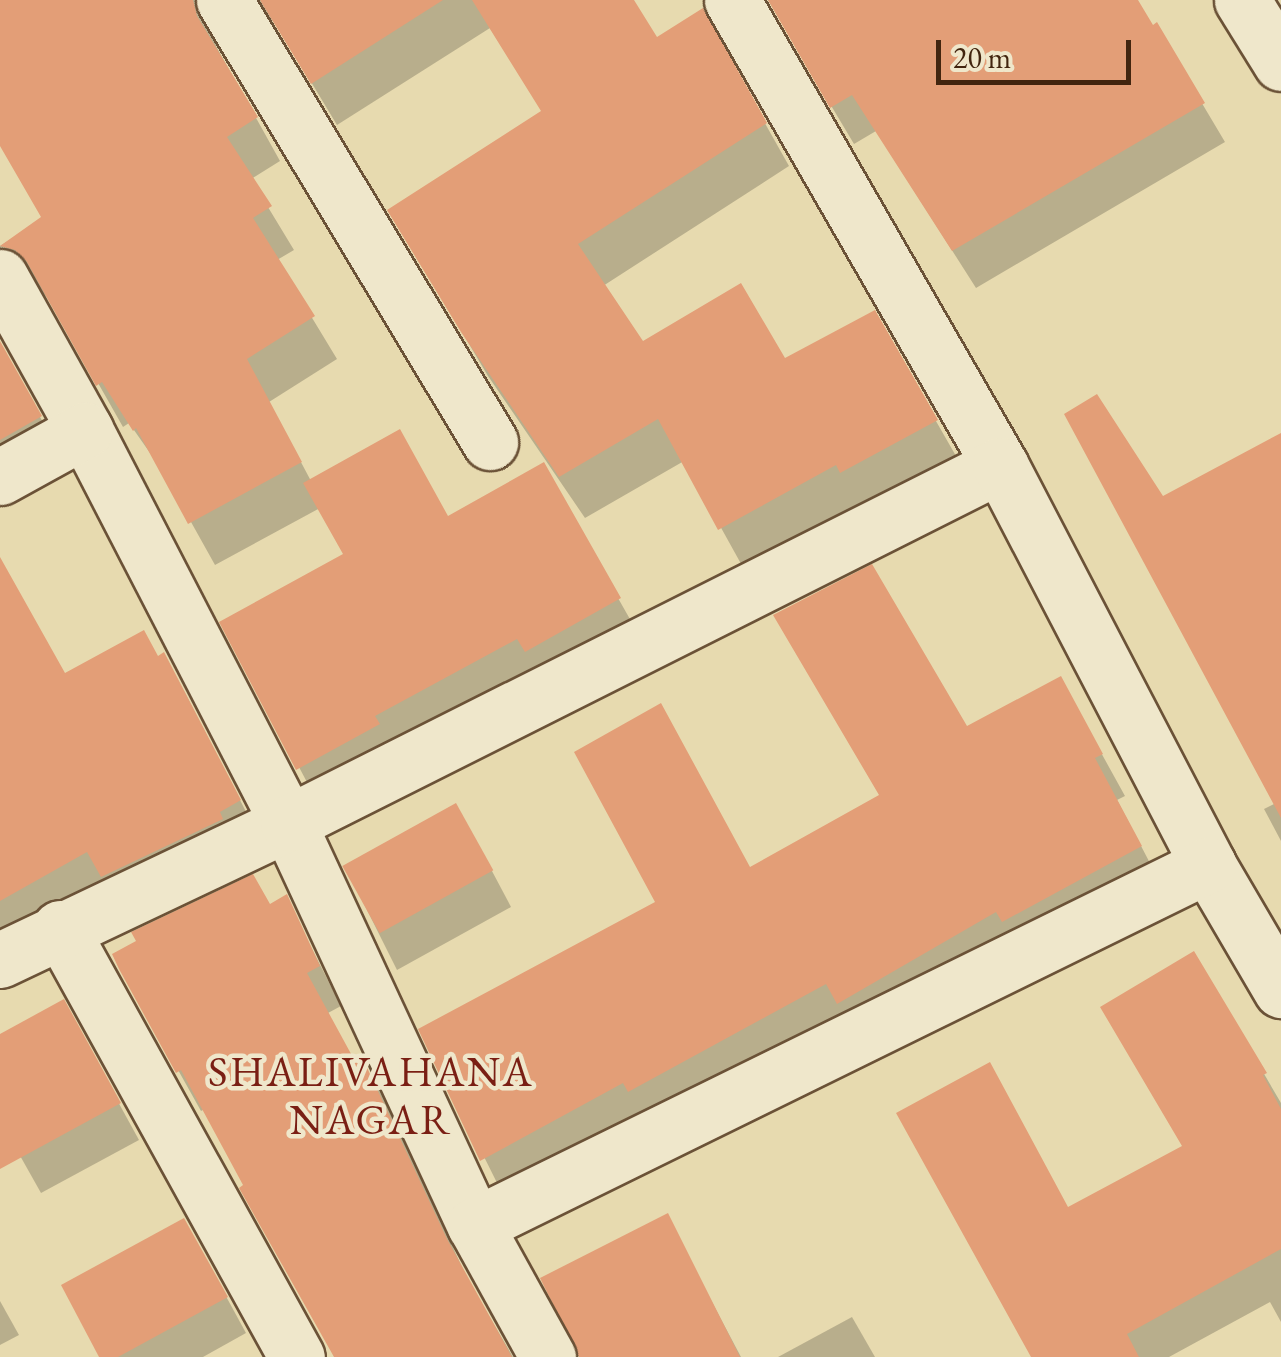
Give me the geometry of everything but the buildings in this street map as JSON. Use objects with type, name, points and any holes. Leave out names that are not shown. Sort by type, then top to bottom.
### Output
[{"type":"street","points":[[224,0],[490,442]]},
{"type":"street","points":[[732,0],[1000,466],[1208,865],[1281,990]]},
{"type":"street","points":[[1242,0],[1281,63]]},
{"type":"street","points":[[0,277],[86,430],[288,823],[475,1224],[548,1357]]},
{"type":"street","points":[[0,478],[86,430]]},
{"type":"street","points":[[0,960],[60,928],[288,823],[1000,466]]},
{"type":"street","points":[[475,1224],[1208,865]]},
{"type":"street","points":[[60,928],[297,1357]]},
{"type":"district","name":"SHALIVAHANA NAGAR","points":[[371,1096]]}]
